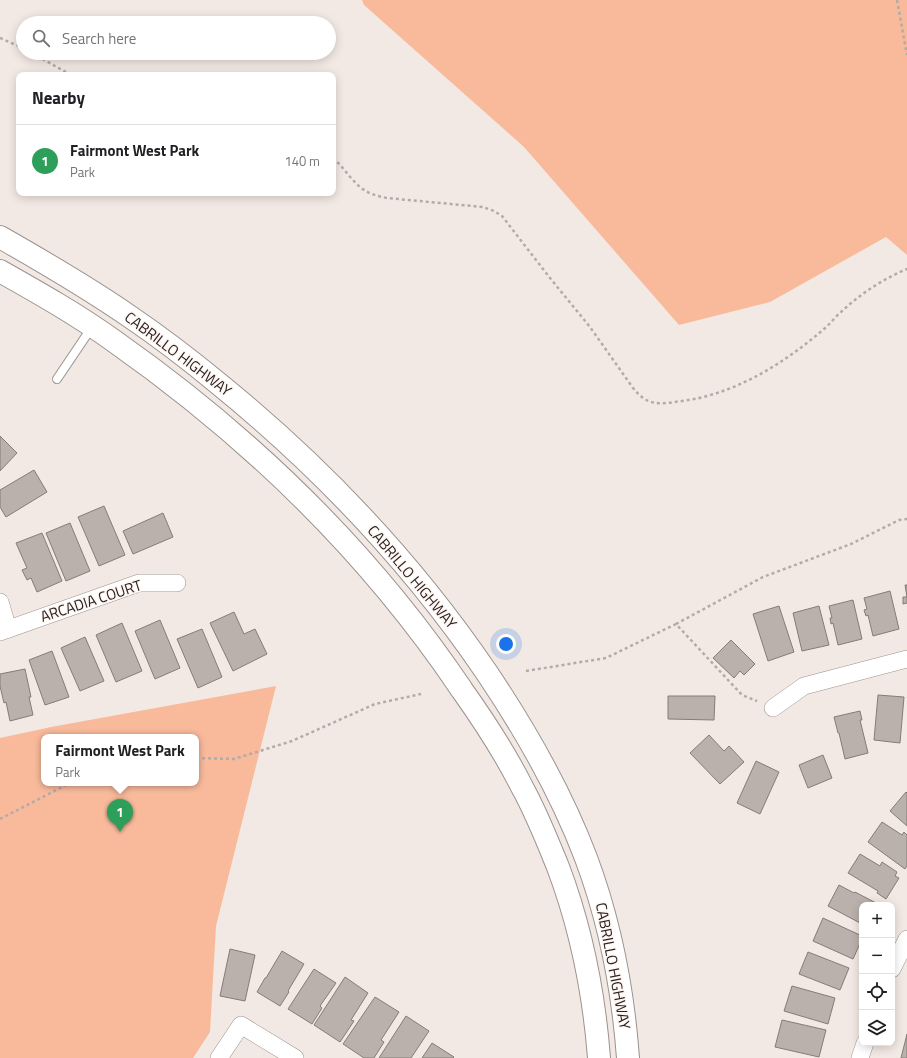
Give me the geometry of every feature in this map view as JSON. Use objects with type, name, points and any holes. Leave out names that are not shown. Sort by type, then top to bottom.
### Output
[{"type":"highway","name":"CABRILLO HIGHWAY","points":[[0,237],[58,270],[130,316],[174,348],[242,403],[302,457],[361,516],[424,588],[452,624],[499,691],[527,735],[548,772],[568,814],[586,858],[600,902],[621,991],[627,1036],[628,1058]]},
{"type":"highway","name":"CABRILLO HIGHWAY","points":[[0,271],[43,295],[132,354],[183,392],[249,448],[282,478],[344,541],[401,606],[428,641],[479,714],[522,786],[541,826],[558,868],[572,910],[583,951],[592,996],[599,1058]]},
{"type":"street","name":"ARCADIA COURT","points":[[4,631],[139,583],[177,583]]},
{"type":"street","points":[[0,602],[4,631]]},
{"type":"street","points":[[773,708],[804,686],[907,658]]},
{"type":"street","points":[[895,963],[907,939]]},
{"type":"street","points":[[219,1058],[241,1025],[295,1058]]},
{"type":"street","points":[[860,1058],[864,1046]]},
{"type":"lane","points":[[57,380],[93,327]]},
{"type":"path","points":[[897,0],[907,55]]},
{"type":"path","points":[[0,38],[16,45]]},
{"type":"path","points":[[44,60],[66,72]]},
{"type":"path","points":[[336,161],[356,183],[364,190],[372,194],[387,198],[483,207],[494,210],[502,216],[590,327],[639,396],[652,403],[666,403],[703,398],[733,387],[766,372],[799,350],[826,328],[854,300],[876,285],[907,269]]},
{"type":"path","points":[[526,671],[606,658],[676,624],[763,577],[851,544],[899,520],[907,519]]},
{"type":"path","points":[[676,624],[742,694],[773,708]]},
{"type":"path","points":[[199,758],[234,759],[292,741],[375,704],[421,694]]},
{"type":"path","points":[[0,819],[64,786]]},
{"type":"shaded area","points":[[362,0],[907,0],[907,255],[886,237],[770,302],[679,325],[524,147],[364,5]]},
{"type":"shaded area","points":[[276,686],[216,926],[210,1032],[193,1058],[0,1058],[0,738],[51,727]]},
{"type":"building","points":[[0,436],[17,453],[0,471]]},
{"type":"building","points":[[34,470],[47,492],[6,517],[0,507],[0,490]]},
{"type":"building","points":[[104,506],[125,555],[99,566],[78,517]]},
{"type":"building","points":[[163,513],[173,537],[133,554],[123,531]]},
{"type":"building","points":[[70,523],[90,571],[66,581],[46,533]]},
{"type":"building","points":[[42,533],[62,581],[37,592],[31,578],[27,580],[22,570],[27,568],[16,543]]},
{"type":"building","points":[[905,585],[907,585],[907,597]]},
{"type":"building","points":[[890,591],[899,629],[873,636],[868,615],[866,616],[864,610],[867,609],[864,598]]},
{"type":"building","points":[[903,597],[907,597],[907,603],[903,604]]},
{"type":"building","points":[[853,600],[862,639],[838,645],[833,623],[831,624],[830,618],[832,618],[829,606]]},
{"type":"building","points":[[779,606],[794,652],[768,661],[753,614]]},
{"type":"building","points":[[819,606],[829,645],[802,651],[793,613]]},
{"type":"building","points":[[234,612],[244,634],[255,629],[267,654],[233,671],[210,623]]},
{"type":"building","points":[[160,620],[180,668],[155,679],[135,631]]},
{"type":"building","points":[[122,623],[142,671],[116,682],[96,635]]},
{"type":"building","points":[[202,629],[222,677],[198,688],[177,639]]},
{"type":"building","points":[[85,637],[104,681],[80,691],[61,648]]},
{"type":"building","points":[[731,640],[755,664],[744,675],[740,671],[734,678],[713,658]]},
{"type":"building","points":[[52,651],[69,697],[45,705],[29,660]]},
{"type":"building","points":[[25,669],[33,715],[10,721],[6,702],[4,703],[0,686],[0,674]]},
{"type":"building","points":[[878,695],[904,697],[900,743],[874,740]]},
{"type":"building","points":[[668,696],[715,696],[714,720],[668,719]]},
{"type":"building","points":[[860,711],[862,720],[860,720],[868,753],[845,759],[834,717]]},
{"type":"building","points":[[709,735],[724,751],[729,746],[744,762],[720,784],[690,753]]},
{"type":"building","points":[[823,755],[832,778],[808,788],[799,765]]},
{"type":"building","points":[[756,761],[779,772],[760,814],[737,803]]},
{"type":"building","points":[[906,792],[907,793],[907,826],[890,811]]},
{"type":"building","points":[[882,822],[902,835],[904,832],[907,835],[907,866],[905,869],[868,842]]},
{"type":"building","points":[[860,854],[880,866],[882,862],[897,872],[895,876],[899,878],[886,899],[877,893],[878,891],[848,873]]},
{"type":"building","points":[[839,885],[874,902],[859,902],[859,922],[828,906]]},
{"type":"building","points":[[823,918],[859,935],[859,946],[853,959],[813,941]]},
{"type":"building","points":[[230,949],[255,955],[245,1001],[220,996]]},
{"type":"building","points":[[282,951],[304,964],[280,1006],[257,992]]},
{"type":"building","points":[[808,952],[849,968],[840,990],[799,974]]},
{"type":"building","points":[[314,969],[336,983],[320,1006],[322,1008],[312,1024],[288,1009]]},
{"type":"building","points":[[345,977],[368,993],[351,1020],[354,1021],[340,1042],[314,1025]]},
{"type":"building","points":[[792,986],[835,998],[828,1024],[784,1011]]},
{"type":"building","points":[[375,997],[399,1012],[381,1040],[384,1042],[374,1058],[364,1058],[343,1044]]},
{"type":"building","points":[[406,1016],[429,1031],[411,1058],[379,1058]]},
{"type":"building","points":[[782,1020],[826,1030],[819,1057],[775,1047]]},
{"type":"building","points":[[907,1034],[907,1058],[901,1058]]},
{"type":"building","points":[[432,1043],[454,1057],[422,1058]]},
{"type":"place","name":"Fairmont West Park","points":[[120,832]]}]
